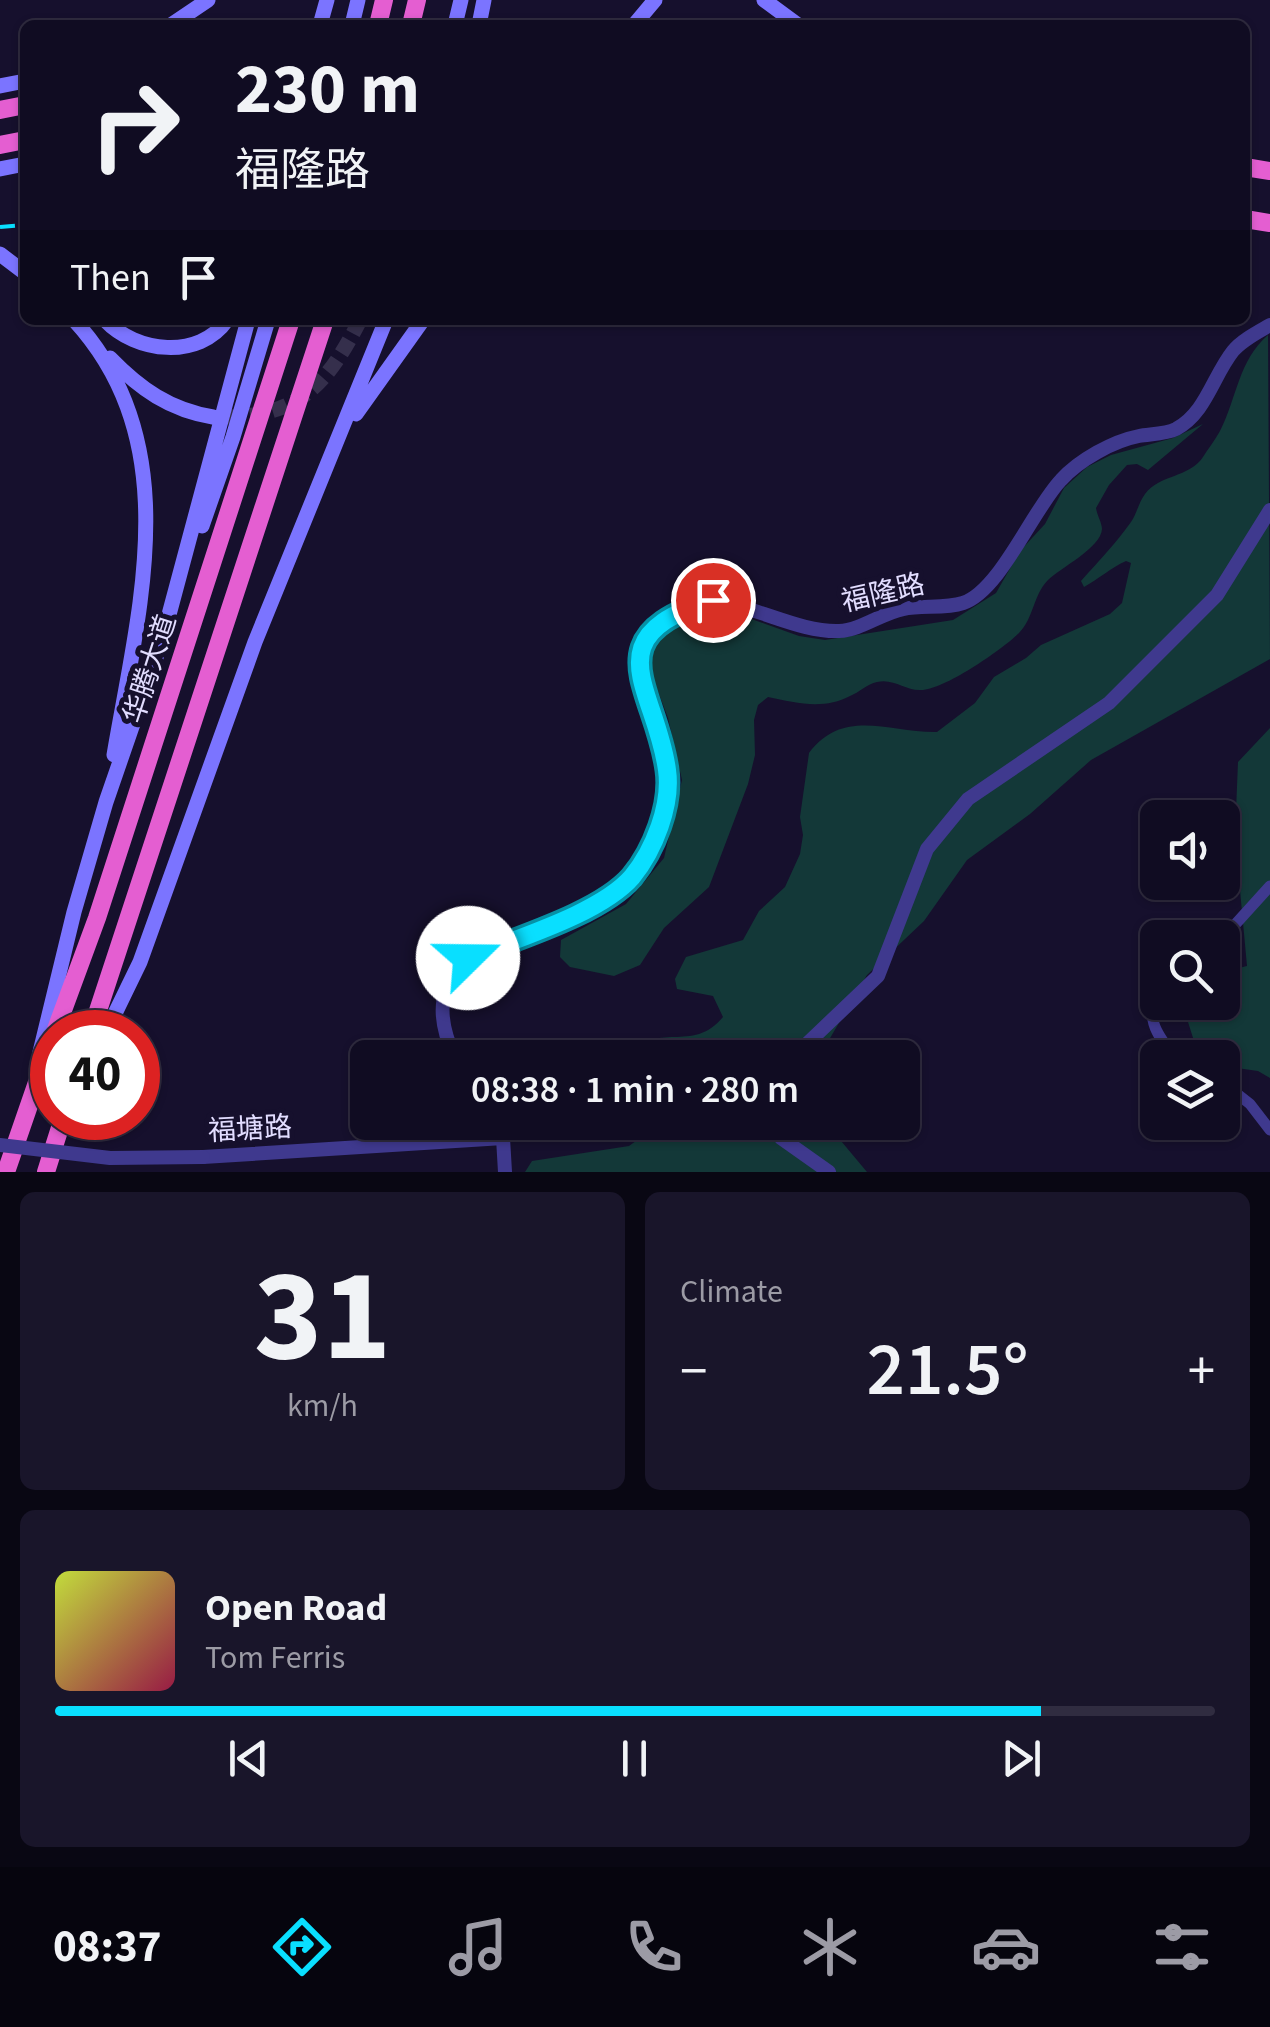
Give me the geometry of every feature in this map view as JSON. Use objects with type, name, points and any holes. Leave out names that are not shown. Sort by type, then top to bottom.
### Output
[{"type":"highway","name":"华腾大道","points":[[64,1010],[98,918],[289,325]]},
{"type":"highway","name":"华腾大道","points":[[98,1010],[323,325]]},
{"type":"highway","name":"华腾大道","points":[[6,1172],[30,1101]]},
{"type":"highway","points":[[46,1172],[57,1140]]},
{"type":"main road","points":[[178,20],[208,0]]},
{"type":"main road","points":[[638,20],[656,0]]},
{"type":"main road","points":[[765,0],[791,20]]},
{"type":"main road","points":[[0,254],[20,269]]},
{"type":"main road","points":[[78,325],[129,378],[162,401],[188,413],[213,418]]},
{"type":"main road","points":[[110,325],[142,344],[169,348],[196,345],[218,334],[224,325]]},
{"type":"main road","points":[[163,636],[247,325]]},
{"type":"main road","points":[[28,1106],[74,912],[106,802],[233,437],[267,325]]},
{"type":"main road","points":[[117,1010],[140,962],[255,642],[384,325]]},
{"type":"main road","points":[[340,438],[419,325]]},
{"type":"main road","points":[[90,338],[119,384],[134,423],[146,490],[147,530],[138,611],[106,802]]},
{"type":"street","name":"福隆路","points":[[448,1040],[442,1024],[444,987],[468,958],[602,902],[631,877],[655,840],[667,797],[667,770],[641,682],[640,652],[654,628],[680,610],[713,600],[811,628],[843,631],[903,609],[964,603],[986,588],[1060,480],[1089,458],[1133,437],[1175,430],[1200,409],[1236,347],[1270,325]]},
{"type":"street","points":[[811,1040],[878,976],[927,849],[968,799],[1109,703],[1217,595],[1270,510]]},
{"type":"street","points":[[1239,920],[1270,886]]},
{"type":"street","points":[[1240,1096],[1270,1130]]},
{"type":"street","name":"福塘路","points":[[0,1145],[110,1158],[203,1158],[473,1140]]},
{"type":"street","points":[[503,1140],[505,1172]]},
{"type":"street","points":[[784,1140],[829,1172]]},
{"type":"green space","points":[[1268,335],[1270,659],[1091,760],[1030,814],[967,860],[924,921],[867,975],[829,1040],[650,1040],[699,1034],[723,1017],[713,996],[677,989],[675,979],[686,957],[743,940],[759,911],[785,887],[800,854],[800,817],[809,753],[837,730],[852,726],[937,732],[975,703],[994,677],[1041,645],[1110,614],[1122,603],[1131,563],[1120,564],[1084,587],[1081,581],[1125,530],[1151,488],[1190,469],[1203,457],[1220,431],[1239,380]]},
{"type":"green space","points":[[1203,424],[1148,470],[1137,464],[1127,465],[1096,508],[1102,529],[1095,543],[1048,580],[1019,633],[973,668],[921,690],[883,681],[830,703],[768,697],[758,705],[754,720],[755,755],[748,784],[709,887],[664,928],[640,965],[614,976],[570,967],[560,957],[561,940],[626,904],[664,858],[682,780],[668,718],[651,673],[655,643],[667,629],[699,611],[723,609],[799,636],[825,640],[953,620],[996,593],[1020,551],[1045,524],[1064,488],[1087,467]]},
{"type":"green space","points":[[1270,728],[1270,1078],[1258,1071],[1240,1068],[1240,1040],[1194,1040],[1187,1020],[1240,1020],[1240,968],[1247,966],[1240,890],[1238,762]]},
{"type":"green space","points":[[637,1140],[840,1140],[867,1172],[525,1172],[532,1161],[629,1146]]},
{"type":"tunnel","points":[[227,417],[275,410],[310,391],[337,361],[357,325]]},
{"type":"railway","points":[[0,227],[20,225]]},
{"type":"route","points":[[468,958],[602,902],[631,877],[655,840],[667,797],[667,770],[641,682],[640,652],[654,628],[680,610],[713,600]]}]
